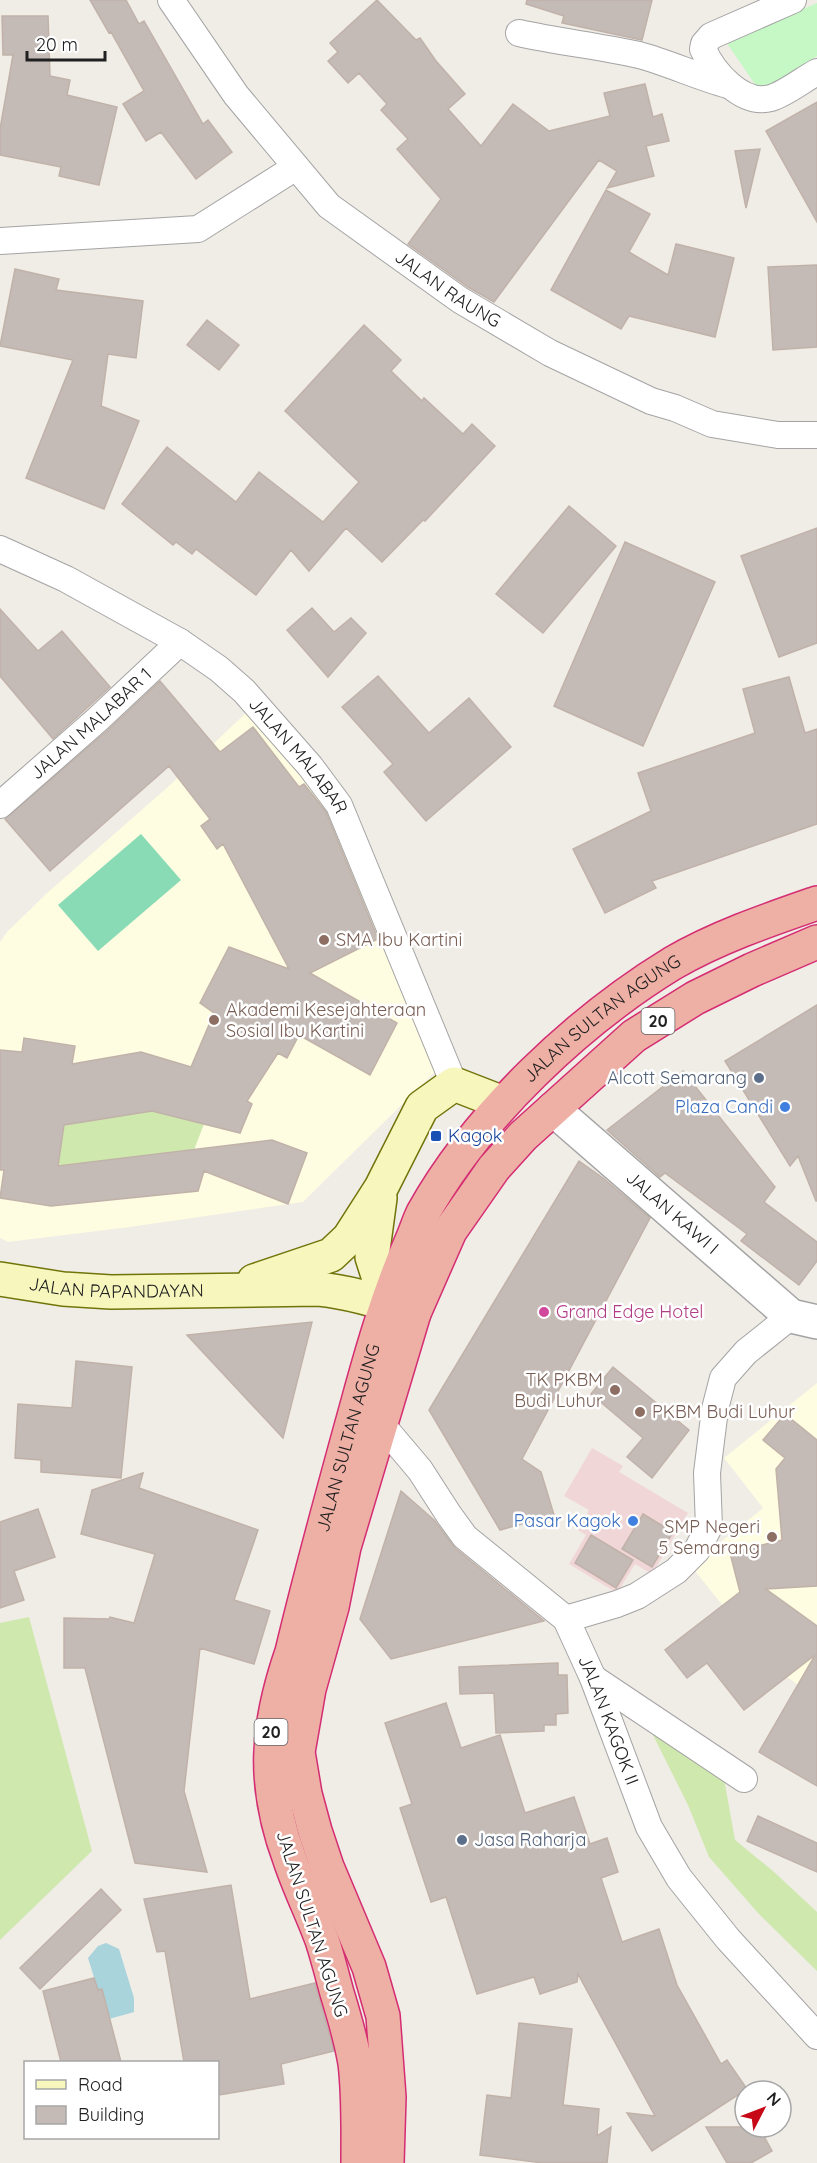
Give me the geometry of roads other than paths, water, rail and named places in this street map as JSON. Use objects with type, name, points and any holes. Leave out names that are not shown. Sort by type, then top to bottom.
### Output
[{"type":"highway","name":"JALAN SULTAN AGUNG","points":[[387,2163],[389,2097],[383,2016],[369,1967],[327,1867],[315,1831],[305,1794],[298,1752],[309,1689],[332,1607],[344,1547],[381,1418],[401,1309],[402,1261],[422,1215],[459,1156],[503,1103],[589,1024],[634,989],[674,963],[711,943],[817,903]]},
{"type":"highway","name":"JALAN SULTAN AGUNG","points":[[358,2163],[355,2065],[351,2041],[322,1941],[289,1859],[274,1808],[270,1750],[271,1732],[284,1676],[368,1365],[401,1309],[431,1276],[450,1231],[478,1190],[523,1136],[634,1036],[695,998],[817,942]]},
{"type":"main road","points":[[454,1084],[503,1103]]},
{"type":"main road","name":"JALAN PAPANDAYAN","points":[[232,1289],[331,1255],[349,1238],[381,1188],[422,1107],[454,1084]]},
{"type":"main road","points":[[381,1188],[372,1257],[401,1309]]},
{"type":"main road","points":[[402,1261],[431,1276]]},
{"type":"main road","name":"JALAN PAPANDAYAN","points":[[0,1279],[40,1287],[87,1291],[202,1292],[232,1289],[335,1291],[401,1309]]},
{"type":"street","name":"JALAN RAUNG","points":[[171,0],[236,95],[330,206],[460,300],[550,353],[651,401],[675,408],[712,424],[778,435],[817,435]]},
{"type":"street","points":[[793,0],[707,39],[703,49],[710,64],[732,86],[755,99],[772,98],[817,72]]},
{"type":"street","points":[[519,33],[638,55],[732,86]]},
{"type":"street","points":[[0,240],[198,229],[296,167]]},
{"type":"street","name":"JALAN MALABAR","points":[[0,549],[66,579],[180,642],[219,669],[244,691],[310,766],[339,805],[454,1084]]},
{"type":"street","name":"JALAN MALABAR 1","points":[[0,805],[98,719],[180,642]]},
{"type":"street","name":"JALAN KAWI I","points":[[553,1109],[804,1319],[746,1352],[723,1378],[717,1401],[707,1473],[709,1527],[697,1550],[676,1571],[637,1596],[566,1619]]},
{"type":"street","name":"JALAN KAGOK II","points":[[381,1418],[387,1431],[420,1470],[465,1537],[566,1619],[593,1678],[649,1827],[679,1878],[817,2037]]},
{"type":"street","points":[[593,1678],[744,1779]]},
{"type":"water","points":[[106,1943],[119,1949],[134,1998],[134,2012],[109,2019],[102,1990],[98,1990],[88,1958],[98,1946]]},
{"type":"place","name":"SMA Ibu Kartini","points":[[324,940]]},
{"type":"place","name":"Akademi Kesejahteraan Sosial Ibu Kartini","points":[[214,1020]]},
{"type":"place","name":"Alcott Semarang","points":[[759,1078]]},
{"type":"place","name":"Plaza Candi","points":[[785,1107]]},
{"type":"place","name":"Kagok","points":[[436,1136]]},
{"type":"place","name":"Grand Edge Hotel","points":[[544,1312]]},
{"type":"place","name":"TK PKBM Budi Luhur","points":[[615,1390]]},
{"type":"place","name":"PKBM Budi Luhur","points":[[640,1412]]},
{"type":"place","name":"Pasar Kagok","points":[[633,1521]]},
{"type":"place","name":"SMP Negeri 5 Semarang","points":[[772,1537]]},
{"type":"place","name":"Jasa Raharja","points":[[462,1840]]}]
